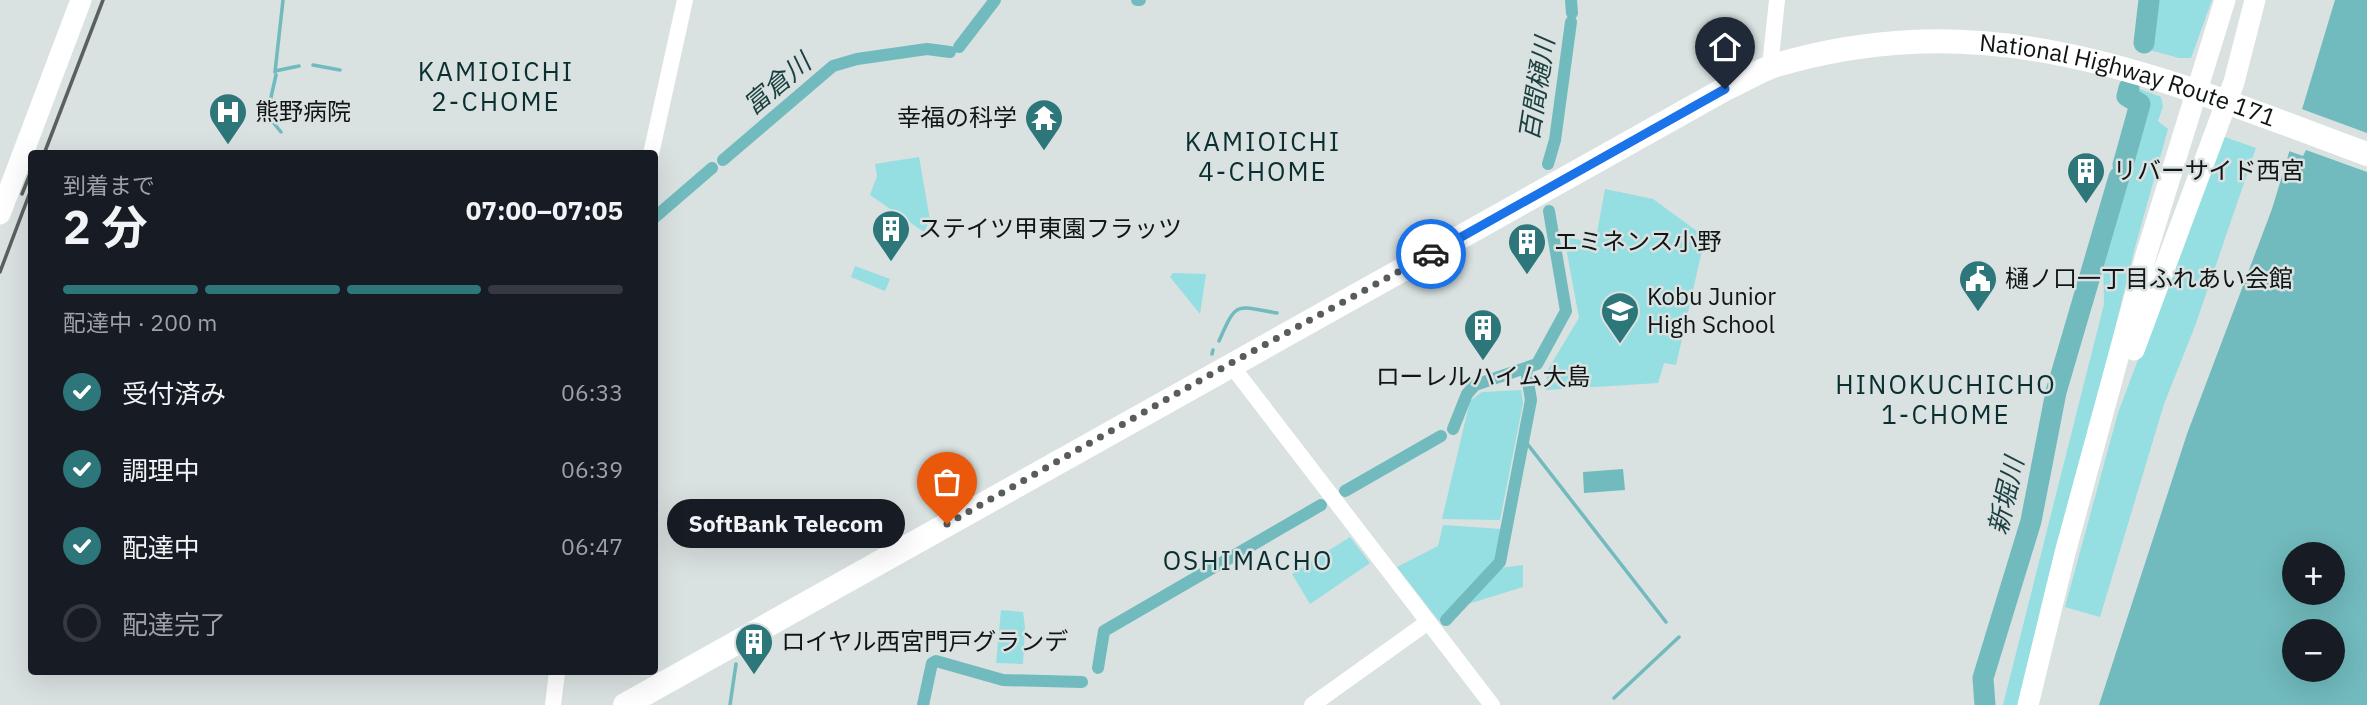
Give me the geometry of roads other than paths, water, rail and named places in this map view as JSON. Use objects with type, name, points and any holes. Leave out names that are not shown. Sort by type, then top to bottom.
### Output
[{"type":"highway","name":"National Highway Route 171","points":[[625,705],[1725,89],[1770,67],[1836,48],[1912,36],[1984,37],[2029,42],[2102,58],[2367,154]]},
{"type":"main road","points":[[0,214],[81,0]]},
{"type":"main road","points":[[2028,705],[2065,553],[2146,255],[2206,94],[2225,0]]},
{"type":"main road","points":[[2104,416],[2134,350],[2218,128],[2234,82],[2255,0]]},
{"type":"street","points":[[651,150],[685,0]]},
{"type":"street","points":[[1770,67],[1777,0]]},
{"type":"street","points":[[1231,365],[1492,705]]},
{"type":"street","points":[[1312,705],[1428,622]]},
{"type":"street","points":[[553,702],[557,675]]},
{"type":"waterway","points":[[275,72],[283,0]]},
{"type":"waterway","name":"富倉川","points":[[959,47],[995,0]]},
{"type":"waterway","name":"百間樋川","points":[[1571,0],[1572,13]]},
{"type":"waterway","name":"新堀川","points":[[2144,43],[2149,0]]},
{"type":"waterway","name":"百間樋川","points":[[1548,164],[1555,140],[1571,22]]},
{"type":"waterway","name":"富倉川","points":[[723,160],[833,66],[857,59],[927,49],[950,52]]},
{"type":"waterway","points":[[313,65],[340,70]]},
{"type":"waterway","points":[[275,71],[299,66]]},
{"type":"waterway","points":[[276,75],[267,115],[281,132]]},
{"type":"waterway","name":"新堀川","points":[[2123,165],[2140,104],[2127,96],[2129,88]]},
{"type":"waterway","name":"富倉川","points":[[658,215],[712,168]]},
{"type":"waterway","name":"新堀川","points":[[1985,705],[1983,678],[2031,521],[2056,392],[2119,177]]},
{"type":"waterway","name":"百間樋川","points":[[1453,429],[1467,394],[1475,385],[1537,364],[1566,311],[1549,211]]},
{"type":"waterway","points":[[1219,341],[1230,318],[1239,309],[1277,313]]},
{"type":"waterway","points":[[1212,354],[1213,350]]},
{"type":"waterway","points":[[1446,620],[1500,562],[1531,400],[1526,370]]},
{"type":"waterway","name":"百間樋川","points":[[1345,491],[1441,436]]},
{"type":"waterway","points":[[1522,437],[1666,622]]},
{"type":"waterway","name":"百間樋川","points":[[1098,668],[1104,631],[1321,505]]},
{"type":"waterway","points":[[1614,698],[1679,637]]},
{"type":"waterway","name":"百間樋川","points":[[923,705],[932,663],[936,661],[1003,680],[1082,682]]},
{"type":"waterway","points":[[730,705],[736,664]]},
{"type":"railway","points":[[46,150],[103,0]]},
{"type":"railway","points":[[22,194],[28,179]]},
{"type":"railway","points":[[0,272],[28,198]]},
{"type":"place","name":"熊野病院","points":[[228,146]]},
{"type":"place","name":"幸福の科学","points":[[1044,152]]},
{"type":"place","name":"リバーサイド西宮","points":[[2086,205]]},
{"type":"place","name":"ステイツ甲東園フラッツ","points":[[891,263]]},
{"type":"place","name":"エミネンス小野","points":[[1527,276]]},
{"type":"place","name":"樋ノ口一丁目ふれあい会館","points":[[1978,313]]},
{"type":"place","name":"Kobu Junior High School","points":[[1620,345]]},
{"type":"place","name":"ローレルハイム大島","points":[[1483,362]]},
{"type":"place","name":"SoftBank Telecom","points":[[947,524]]},
{"type":"place","name":"ロイヤル西宮門戸グランデ","points":[[754,676]]},
{"type":"district","name":"KAMIOICHI 2-CHOME","points":[[496,87]]},
{"type":"district","name":"KAMIOICHI 4-CHOME","points":[[1263,157]]},
{"type":"district","name":"HINOKUCHICHO 1-CHOME","points":[[1946,400]]},
{"type":"district","name":"OSHIMACHO","points":[[1248,561]]}]
